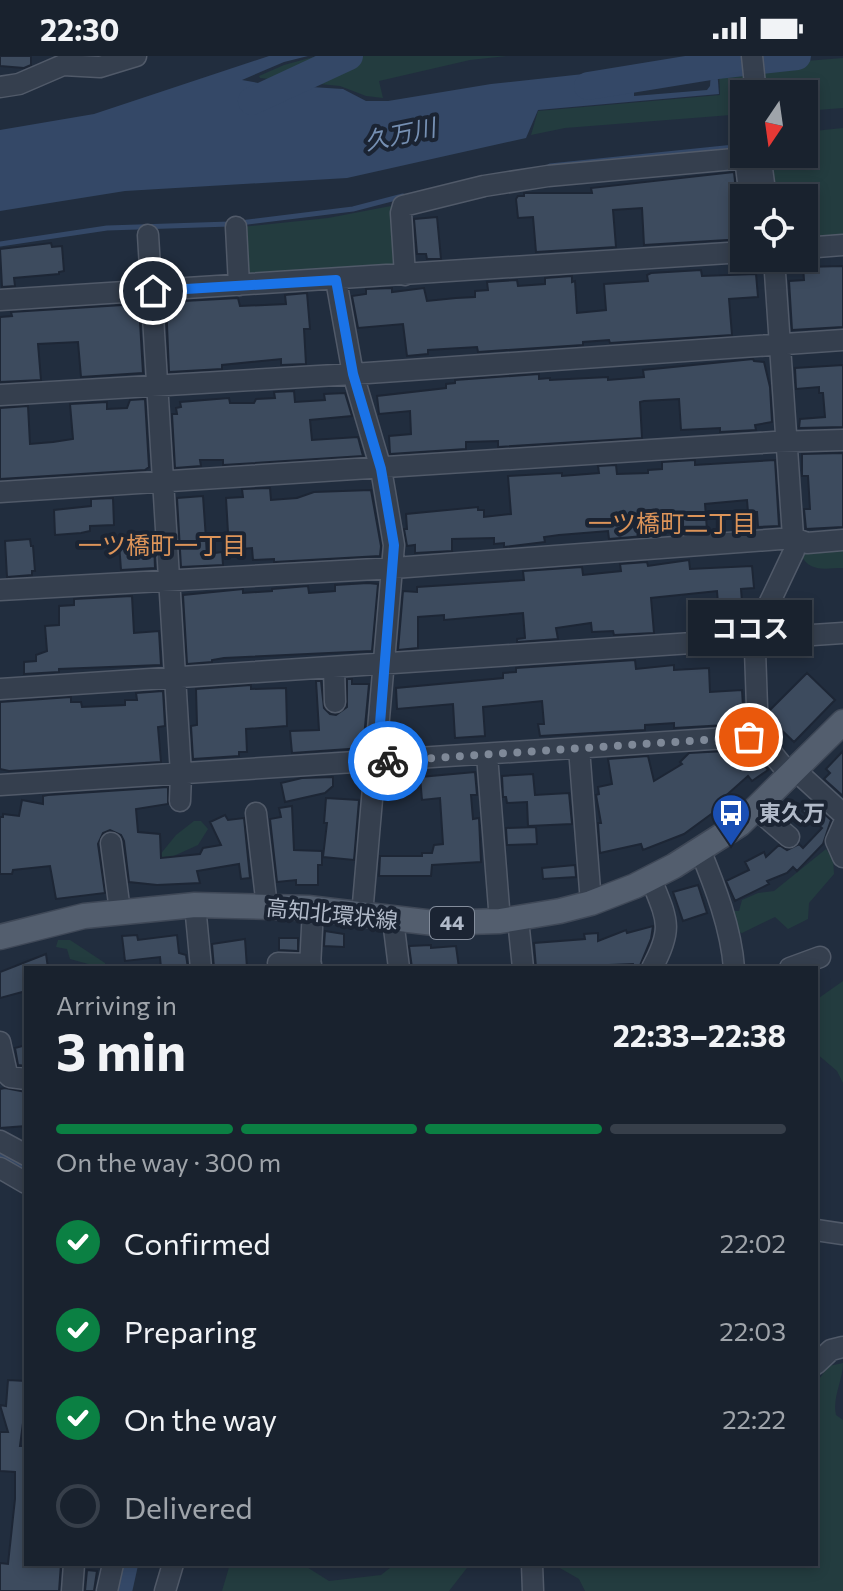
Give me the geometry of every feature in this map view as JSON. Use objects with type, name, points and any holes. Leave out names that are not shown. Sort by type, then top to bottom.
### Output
[{"type":"main road","name":"高知北環状線","points":[[0,937],[84,916],[195,905],[313,908],[434,923],[509,920],[591,903],[651,879],[740,824],[843,722]]},
{"type":"street","points":[[0,87],[19,84],[63,65],[100,67],[136,56]]},
{"type":"street","points":[[752,56],[755,80]]},
{"type":"street","points":[[405,275],[403,206],[484,186],[610,169],[745,158],[748,184]]},
{"type":"street","points":[[236,227],[239,285]]},
{"type":"street","points":[[148,235],[181,774],[180,801]]},
{"type":"street","points":[[818,247],[843,245]]},
{"type":"street","points":[[0,300],[730,253]]},
{"type":"street","points":[[775,272],[794,551],[757,629],[758,736],[792,772],[843,814]]},
{"type":"street","points":[[336,280],[353,374],[381,469],[394,545],[362,915]]},
{"type":"street","points":[[0,395],[843,340]]},
{"type":"street","points":[[0,492],[843,440]]},
{"type":"street","points":[[0,590],[394,568],[794,538],[807,543],[843,540]]},
{"type":"street","points":[[0,689],[843,633]]},
{"type":"street","points":[[334,668],[335,702]]},
{"type":"street","points":[[0,785],[758,736]]},
{"type":"street","points":[[579,748],[591,903]]},
{"type":"street","points":[[487,755],[509,920],[522,966]]},
{"type":"street","points":[[756,809],[789,837]]},
{"type":"street","points":[[256,813],[267,907]]},
{"type":"street","points":[[841,848],[837,835],[843,825]]},
{"type":"street","points":[[111,843],[120,911]]},
{"type":"street","points":[[700,850],[723,916],[734,966]]},
{"type":"street","points":[[651,879],[668,933],[653,966]]},
{"type":"street","points":[[195,905],[201,966]]},
{"type":"street","points":[[278,963],[310,966],[313,908]]},
{"type":"street","points":[[393,920],[399,966]]},
{"type":"street","points":[[795,966],[820,957]]},
{"type":"street","points":[[0,1042],[7,1074],[24,1079]]},
{"type":"street","points":[[0,1141],[24,1154]]},
{"type":"street","points":[[0,1168],[24,1182]]},
{"type":"street","points":[[818,1230],[843,1234]]},
{"type":"street","points":[[818,1362],[831,1350],[843,1347]]},
{"type":"street","points":[[72,1591],[74,1566]]},
{"type":"street","points":[[107,1591],[113,1566]]},
{"type":"street","points":[[165,1591],[172,1566]]},
{"type":"street","points":[[532,1566],[533,1591]]},
{"type":"green space","points":[[317,56],[507,56],[470,60],[379,81],[383,98],[366,96],[340,86],[259,76]]},
{"type":"green space","points":[[843,58],[843,108],[818,110],[818,80],[730,80],[730,115],[565,128],[531,135],[538,111],[720,95],[719,68]]},
{"type":"green space","points":[[843,128],[843,238],[818,240],[818,184],[772,184],[770,168],[818,168],[818,131]]},
{"type":"green space","points":[[396,205],[394,268],[249,278],[241,227],[328,218]]},
{"type":"green space","points":[[843,545],[843,568],[814,567],[801,555],[803,549]]},
{"type":"green space","points":[[194,821],[201,821],[208,829],[198,845],[167,859],[158,871],[159,856],[176,835]]},
{"type":"green space","points":[[826,849],[833,859],[834,874],[809,903],[808,919],[788,929],[775,917],[742,933],[738,932],[729,911],[739,911],[742,900],[758,893],[774,891]]},
{"type":"green space","points":[[58,940],[70,940],[106,966],[93,966],[70,959],[67,949],[56,947]]},
{"type":"green space","points":[[843,981],[843,1083],[837,1071],[818,1055],[818,999]]},
{"type":"green space","points":[[843,1363],[835,1409],[836,1415],[843,1420],[843,1591],[585,1591],[579,1579],[556,1566],[818,1566],[818,1380],[829,1366]]},
{"type":"green space","points":[[229,1566],[305,1566],[329,1581],[381,1575],[392,1566],[468,1566],[449,1591],[222,1591]]},
{"type":"water","points":[[269,56],[308,56],[284,62],[242,80],[343,89],[366,101],[388,101],[491,84],[611,71],[603,78],[622,79],[634,85],[634,96],[707,90],[711,72],[717,69],[719,94],[538,110],[526,138],[347,178],[125,191],[0,211],[0,130],[94,114]]},
{"type":"building","points":[[0,56],[31,56],[31,65],[24,68],[0,66]]},
{"type":"building","points":[[734,172],[735,184],[730,184],[730,240],[644,245],[642,208],[613,210],[616,247],[536,252],[533,217],[518,218],[518,196],[524,196],[524,193],[592,193],[591,188]]},
{"type":"building","points":[[437,217],[441,259],[427,259],[426,254],[417,254],[414,219]]},
{"type":"building","points":[[51,243],[52,247],[62,246],[64,271],[14,278],[15,286],[2,287],[0,249]]},
{"type":"building","points":[[843,266],[843,327],[792,330],[789,281],[804,280],[803,272],[818,272],[818,267]]},
{"type":"building","points":[[701,270],[702,276],[756,274],[758,297],[729,299],[732,335],[610,343],[609,340],[583,342],[583,345],[478,352],[477,347],[428,350],[428,354],[407,356],[403,324],[358,328],[352,296],[366,294],[366,289],[392,288],[392,292],[424,288],[427,301],[475,297],[475,291],[488,290],[487,282],[517,280],[518,286],[545,284],[545,278],[572,276],[577,313],[606,310],[604,284],[648,281],[647,275],[651,273]]},
{"type":"building","points":[[307,293],[310,329],[304,329],[306,364],[281,365],[281,359],[222,365],[222,369],[169,372],[166,302],[238,298],[240,306],[286,304],[285,295]]},
{"type":"building","points":[[139,305],[143,373],[81,377],[78,342],[38,344],[41,380],[0,382],[0,317],[12,316],[11,312]]},
{"type":"building","points":[[753,359],[764,362],[770,387],[772,422],[755,425],[756,430],[681,430],[679,399],[644,401],[640,402],[642,438],[498,447],[498,441],[466,442],[466,449],[390,454],[389,436],[411,434],[410,411],[379,414],[377,396],[446,388],[446,384],[455,383],[455,380],[539,374],[539,379],[550,380],[608,377],[608,380],[644,377],[643,370]]},
{"type":"building","points":[[843,365],[843,427],[799,428],[800,419],[825,417],[823,393],[819,393],[819,387],[796,389],[795,368]]},
{"type":"building","points":[[294,391],[295,402],[325,400],[324,394],[345,393],[352,416],[310,420],[312,440],[358,437],[363,456],[223,465],[223,460],[200,460],[201,466],[175,468],[172,414],[177,414],[176,408],[181,407],[180,402],[229,398],[230,403],[254,403],[256,399],[275,398],[274,392]]},
{"type":"building","points":[[145,399],[149,467],[145,470],[0,479],[0,408],[28,406],[30,444],[73,439],[70,404],[107,402],[107,409],[127,408],[130,400]]},
{"type":"building","points":[[843,453],[843,527],[806,529],[804,509],[810,509],[808,476],[802,476],[802,454]]},
{"type":"building","points":[[695,460],[695,465],[775,460],[779,526],[758,527],[757,512],[748,512],[747,500],[705,504],[707,530],[656,531],[656,535],[609,539],[608,531],[559,535],[544,537],[545,542],[504,547],[504,543],[494,544],[494,538],[452,539],[452,551],[415,553],[415,545],[407,546],[404,529],[407,529],[406,514],[478,507],[478,510],[484,510],[484,517],[511,514],[508,476],[599,473],[598,466],[616,465],[617,474],[648,473],[648,470],[662,469],[662,462]]},
{"type":"building","points":[[270,488],[271,500],[297,498],[314,492],[371,490],[380,556],[274,562],[274,559],[253,560],[252,548],[229,550],[226,498],[243,497],[242,489]]},
{"type":"building","points":[[203,496],[207,554],[222,552],[223,565],[181,567],[177,498]]},
{"type":"building","points":[[113,498],[114,525],[90,526],[90,531],[55,535],[54,510],[91,506],[91,499]]},
{"type":"building","points":[[30,539],[35,571],[32,575],[7,577],[5,541]]},
{"type":"building","points":[[154,541],[155,568],[121,570],[119,543]]},
{"type":"building","points":[[689,560],[690,569],[752,566],[754,588],[741,589],[744,627],[720,628],[717,591],[651,598],[654,633],[614,635],[613,631],[592,632],[591,623],[556,628],[558,639],[517,642],[517,639],[525,638],[523,613],[444,620],[444,615],[418,617],[418,648],[398,650],[403,591],[417,592],[417,587],[524,580],[523,571],[582,567],[583,575],[621,571],[620,564],[647,562],[648,566]]},
{"type":"building","points":[[378,584],[372,651],[224,658],[187,664],[183,595],[243,589],[243,593],[272,591],[308,586],[309,593],[335,591],[335,585]]},
{"type":"building","points":[[132,596],[134,633],[159,631],[161,665],[59,669],[59,672],[24,674],[24,662],[36,661],[36,655],[47,651],[45,626],[59,625],[59,606],[74,605],[74,599]]},
{"type":"building","points":[[635,660],[636,669],[674,665],[674,670],[709,668],[710,692],[742,690],[744,724],[674,728],[674,723],[645,725],[645,730],[540,736],[538,724],[544,724],[542,701],[483,707],[485,736],[455,738],[453,704],[397,709],[396,688],[503,678],[503,673],[516,672],[516,668]]},
{"type":"building","points":[[807,673],[835,700],[794,742],[770,719],[770,710]]},
{"type":"building","points":[[347,679],[352,679],[352,684],[369,684],[363,748],[292,753],[290,731],[319,730],[316,681],[321,681],[324,708],[336,715],[347,707]]},
{"type":"building","points":[[251,685],[251,689],[286,688],[287,726],[246,729],[247,752],[239,752],[239,756],[193,759],[191,726],[197,725],[196,689]]},
{"type":"building","points":[[163,691],[165,726],[158,727],[161,762],[0,769],[0,702],[71,697],[71,702],[81,702],[82,707],[125,705],[125,700],[137,700],[136,693]]},
{"type":"building","points":[[752,749],[768,770],[752,781],[748,776],[721,800],[725,804],[684,834],[643,850],[641,844],[600,853],[598,823],[601,823],[596,795],[599,794],[598,787],[612,784],[608,759],[648,756],[654,781],[682,764],[680,762],[689,753],[726,751],[730,755],[736,750]]},
{"type":"building","points":[[843,751],[843,796],[824,779],[830,773],[826,769]]},
{"type":"building","points":[[475,772],[477,795],[471,795],[473,819],[479,818],[481,862],[432,865],[431,876],[379,876],[380,856],[422,856],[422,853],[432,853],[434,845],[443,844],[440,798],[422,800],[420,777]]},
{"type":"building","points":[[533,774],[535,795],[569,793],[572,824],[528,826],[527,802],[507,803],[506,797],[503,797],[502,776]]},
{"type":"building","points":[[333,777],[333,786],[325,793],[285,802],[281,783],[302,778]]},
{"type":"building","points":[[168,787],[168,804],[136,809],[138,832],[160,834],[161,858],[200,854],[203,848],[221,845],[210,822],[225,815],[228,820],[244,818],[250,878],[241,879],[239,864],[197,871],[200,883],[157,885],[129,882],[124,841],[121,835],[110,830],[103,833],[98,844],[105,893],[56,899],[50,866],[0,874],[0,817],[3,814],[19,816],[22,800],[43,804],[43,796],[48,795]]},
{"type":"building","points":[[326,798],[359,800],[354,860],[323,857]]},
{"type":"building","points":[[810,801],[831,820],[823,844],[797,871],[793,867],[787,873],[767,881],[769,884],[735,901],[726,881],[749,870],[745,862],[764,852],[766,857],[779,845],[787,850],[799,844],[803,848],[822,828],[802,811]]},
{"type":"building","points":[[292,806],[294,850],[322,851],[318,885],[296,885],[296,880],[277,882],[270,819],[281,817],[279,808]]},
{"type":"building","points":[[536,827],[537,844],[507,845],[506,828]]},
{"type":"building","points":[[575,865],[576,877],[543,879],[542,868]]},
{"type":"building","points":[[698,885],[707,913],[683,921],[673,892]]},
{"type":"building","points":[[653,926],[640,966],[536,966],[534,943],[585,939],[584,934],[598,933],[598,941],[626,930],[627,933]]},
{"type":"building","points":[[325,931],[344,934],[344,947],[324,946]]},
{"type":"building","points":[[137,935],[138,940],[177,935],[179,953],[186,955],[188,966],[161,966],[160,957],[125,961],[122,936]]},
{"type":"building","points":[[279,938],[298,938],[298,951],[279,950]]},
{"type":"building","points":[[245,939],[247,966],[214,966],[212,944]]},
{"type":"building","points":[[409,946],[456,946],[459,966],[412,966]]},
{"type":"building","points":[[46,954],[48,966],[24,966],[24,992],[0,998],[0,972]]},
{"type":"building","points":[[24,1046],[24,1066],[18,1065],[15,1048]]},
{"type":"building","points":[[0,1089],[24,1092],[24,1126],[0,1128]]},
{"type":"building","points":[[8,1380],[24,1381],[24,1423],[20,1446],[24,1446],[24,1566],[61,1566],[59,1591],[0,1591],[0,1563],[8,1564],[15,1499],[15,1472],[0,1471],[0,1432],[8,1432],[0,1405],[6,1406]]},
{"type":"building","points":[[87,1570],[97,1571],[94,1591],[85,1591]]},
{"type":"waterway","points":[[252,101],[349,56]]},
{"type":"waterway","name":"久万川","points":[[588,86],[717,65],[797,56]]},
{"type":"waterway","points":[[550,166],[730,147]]},
{"type":"waterway","points":[[240,223],[353,209],[403,196]]},
{"type":"waterway","points":[[0,244],[107,228],[230,224]]},
{"type":"waterway","points":[[0,1154],[24,1166]]},
{"type":"waterway","points":[[118,1591],[124,1566]]},
{"type":"way so far","points":[[388,761],[749,737]]},
{"type":"place","name":"ココス","points":[[749,737]]},
{"type":"place","name":"東久万","points":[[731,847]]},
{"type":"district","name":"一ツ橋町二丁目","points":[[672,524]]},
{"type":"district","name":"一ツ橋町一丁目","points":[[162,546]]},
{"type":"route","points":[[153,291],[336,280],[353,374],[381,469],[394,545],[377,762],[388,761]]}]
